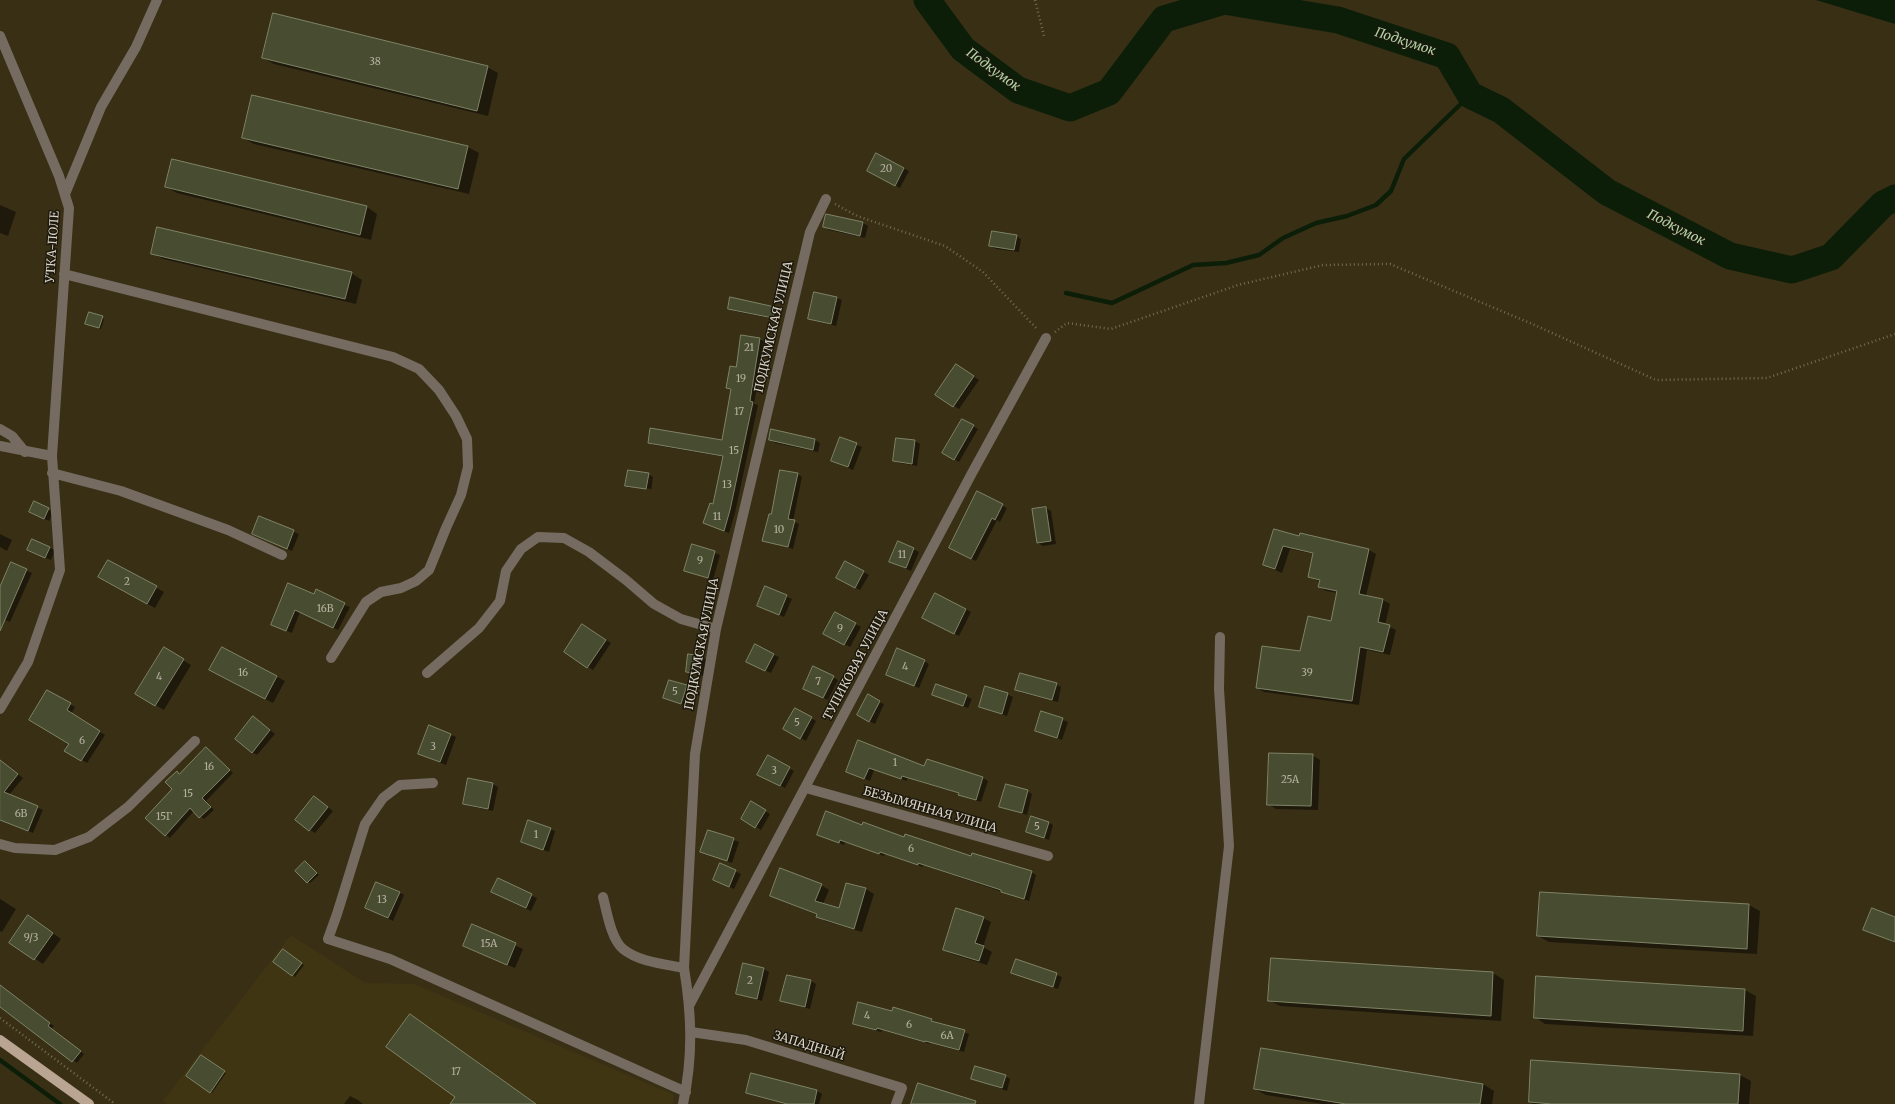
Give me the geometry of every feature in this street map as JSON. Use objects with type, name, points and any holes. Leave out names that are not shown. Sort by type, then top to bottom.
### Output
[{"type":"main road","points":[[0,1040],[89,1104]]},
{"type":"street","points":[[64,194],[101,107],[136,47],[157,0]]},
{"type":"street","name":"УТКА-ПОЛЕ","points":[[0,36],[59,176],[69,208],[52,456],[60,570],[28,662],[0,709]]},
{"type":"street","name":"ПОДКУМСКАЯ УЛИЦА","points":[[683,1104],[691,1062],[690,1004],[684,968],[695,754],[716,629],[810,232],[826,199]]},
{"type":"street","points":[[64,274],[393,358],[419,369],[439,390],[456,416],[468,439],[468,467],[461,495],[429,570],[416,581],[401,588],[381,592],[366,602],[331,658]]},
{"type":"street","name":"ТУПИКОВАЯ УЛИЦА","points":[[690,1004],[972,473],[1046,338]]},
{"type":"street","points":[[0,429],[12,436],[25,452]]},
{"type":"street","points":[[0,446],[52,456]]},
{"type":"street","points":[[52,473],[121,491],[228,530],[282,555]]},
{"type":"street","points":[[427,674],[479,628],[500,601],[506,571],[521,549],[538,537],[564,538],[589,552],[626,580],[654,604],[681,619],[716,629]]},
{"type":"street","points":[[1199,1104],[1229,846],[1218,689],[1220,637]]},
{"type":"street","points":[[0,844],[15,848],[55,850],[89,837],[128,807],[195,740]]},
{"type":"street","points":[[433,783],[400,785],[383,798],[365,824],[328,939],[390,959],[686,1092]]},
{"type":"street","name":"БЕЗЫМЯННАЯ УЛИЦА","points":[[806,788],[1048,856]]},
{"type":"street","points":[[603,897],[611,928],[622,948],[640,958],[684,968]]},
{"type":"street","name":"ЗАПАДНЫЙ","points":[[691,1032],[746,1040],[902,1088],[896,1104]]},
{"type":"path","points":[[1036,0],[1044,36]]},
{"type":"path","points":[[826,199],[857,216],[945,246],[983,272],[1046,338],[1067,323],[1111,329],[1238,285],[1323,265],[1390,264],[1530,323],[1656,380],[1767,378],[1895,334]]},
{"type":"path","points":[[0,1018],[115,1104]]},
{"type":"shaded area","points":[[1816,0],[1895,0],[1895,24]]},
{"type":"shaded area","points":[[291,935],[365,983],[414,984],[674,1095],[673,1104],[167,1104],[163,1101]]},
{"type":"building","points":[[273,13],[488,66],[477,111],[262,58]]},
{"type":"building","points":[[252,95],[468,146],[458,189],[242,138]]},
{"type":"building","points":[[876,153],[904,168],[895,186],[867,171]]},
{"type":"building","points":[[172,159],[367,206],[360,235],[165,187]]},
{"type":"building","points":[[826,214],[863,222],[860,236],[823,227]]},
{"type":"building","points":[[157,227],[352,272],[345,299],[151,254]]},
{"type":"building","points":[[992,231],[1017,235],[1014,250],[989,246]]},
{"type":"building","points":[[814,292],[837,297],[831,324],[808,319]]},
{"type":"building","points":[[730,297],[775,307],[773,318],[728,309]]},
{"type":"building","points":[[89,312],[103,316],[99,328],[85,324]]},
{"type":"building","points":[[741,335],[760,338],[750,401],[753,402],[730,510],[724,531],[703,523],[710,503],[713,504],[723,456],[648,443],[650,428],[722,440],[731,389],[726,388],[730,366],[736,367]]},
{"type":"building","points":[[956,364],[974,376],[953,407],[935,395]]},
{"type":"building","points":[[962,419],[974,425],[954,460],[942,453]]},
{"type":"building","points":[[771,429],[815,439],[813,450],[769,440]]},
{"type":"building","points":[[840,437],[857,443],[848,467],[831,461]]},
{"type":"building","points":[[896,438],[915,440],[912,464],[893,461]]},
{"type":"building","points":[[628,470],[649,473],[646,489],[625,486]]},
{"type":"building","points":[[780,470],[798,473],[788,519],[795,520],[788,547],[762,541],[769,514],[771,514]]},
{"type":"building","points":[[977,491],[1003,504],[995,520],[992,518],[971,559],[949,548]]},
{"type":"building","points":[[34,501],[49,508],[44,519],[29,512]]},
{"type":"building","points":[[1046,507],[1051,541],[1037,543],[1032,509]]},
{"type":"building","points":[[259,516],[294,530],[287,549],[252,534]]},
{"type":"building","points":[[1274,529],[1299,536],[1300,533],[1369,549],[1359,594],[1383,599],[1378,622],[1390,625],[1383,652],[1360,647],[1352,701],[1256,688],[1262,646],[1300,651],[1308,616],[1331,621],[1337,591],[1318,587],[1320,580],[1308,577],[1313,553],[1283,546],[1275,569],[1263,565]]},
{"type":"building","points":[[32,539],[50,547],[45,558],[27,550]]},
{"type":"building","points":[[898,541],[914,548],[906,568],[889,562]]},
{"type":"building","points":[[692,544],[715,551],[708,578],[684,571]]},
{"type":"building","points":[[108,560],[157,586],[147,604],[98,577]]},
{"type":"building","points":[[845,561],[864,571],[855,588],[836,578]]},
{"type":"building","points":[[11,562],[27,569],[0,631],[0,587]]},
{"type":"building","points":[[288,583],[314,594],[316,589],[345,603],[333,628],[295,610],[286,631],[271,625]]},
{"type":"building","points":[[765,586],[787,595],[779,615],[757,606]]},
{"type":"building","points":[[935,593],[966,609],[954,634],[922,618]]},
{"type":"building","points":[[835,612],[856,623],[844,645],[823,634]]},
{"type":"building","points":[[582,624],[606,640],[587,668],[564,652]]},
{"type":"building","points":[[755,644],[774,654],[765,671],[746,662]]},
{"type":"building","points":[[164,647],[184,659],[155,706],[135,694]]},
{"type":"building","points":[[222,647],[277,676],[265,699],[209,670]]},
{"type":"building","points":[[897,648],[925,660],[914,686],[886,675]]},
{"type":"building","points":[[688,654],[702,656],[700,674],[686,672]]},
{"type":"building","points":[[813,666],[834,676],[823,698],[803,689]]},
{"type":"building","points":[[1020,673],[1057,683],[1052,700],[1015,690]]},
{"type":"building","points":[[669,680],[687,685],[681,704],[663,698]]},
{"type":"building","points":[[936,684],[967,695],[963,706],[932,695]]},
{"type":"building","points":[[985,686],[1008,693],[1002,714],[979,707]]},
{"type":"building","points":[[47,690],[71,703],[67,710],[100,731],[81,761],[64,751],[69,744],[29,720]]},
{"type":"building","points":[[868,694],[880,701],[869,722],[857,715]]},
{"type":"building","points":[[795,708],[812,717],[800,739],[783,729]]},
{"type":"building","points":[[1041,711],[1063,718],[1057,738],[1035,731]]},
{"type":"building","points":[[253,716],[270,730],[252,753],[235,739]]},
{"type":"building","points":[[429,725],[451,734],[440,762],[418,754]]},
{"type":"building","points":[[858,740],[924,766],[927,759],[983,777],[976,800],[958,795],[959,793],[902,776],[901,779],[869,768],[864,779],[846,772]]},
{"type":"building","points":[[206,747],[230,770],[202,798],[211,807],[199,818],[190,808],[165,836],[145,818],[172,789],[165,782],[177,771],[179,774]]},
{"type":"building","points":[[1269,753],[1313,754],[1311,806],[1267,805]]},
{"type":"building","points":[[768,755],[790,767],[780,786],[757,775]]},
{"type":"building","points":[[0,760],[18,774],[4,792],[38,806],[28,831],[0,820]]},
{"type":"building","points":[[468,778],[493,783],[488,809],[463,804]]},
{"type":"building","points":[[1006,784],[1028,790],[1022,813],[999,807]]},
{"type":"building","points":[[314,796],[328,807],[309,831],[295,820]]},
{"type":"building","points":[[751,801],[766,810],[755,828],[741,819]]},
{"type":"building","points":[[826,811],[862,825],[863,822],[904,837],[905,834],[971,856],[972,853],[1032,871],[1024,899],[918,863],[918,865],[880,852],[879,854],[840,840],[839,843],[817,835]]},
{"type":"building","points":[[1031,816],[1049,822],[1044,838],[1026,832]]},
{"type":"building","points":[[528,820],[551,828],[543,850],[521,842]]},
{"type":"building","points":[[708,830],[734,838],[727,861],[700,852]]},
{"type":"building","points":[[305,861],[317,873],[307,883],[295,871]]},
{"type":"building","points":[[720,863],[736,870],[729,887],[713,880]]},
{"type":"building","points":[[780,868],[822,884],[815,901],[839,908],[846,883],[866,888],[854,929],[816,917],[817,914],[770,896]]},
{"type":"building","points":[[498,878],[532,894],[526,908],[491,892]]},
{"type":"building","points":[[376,882],[400,892],[388,918],[365,908]]},
{"type":"building","points":[[1540,892],[1749,904],[1747,949],[1537,936]]},
{"type":"building","points":[[956,908],[984,917],[975,943],[984,946],[979,961],[943,950]]},
{"type":"building","points":[[1872,908],[1895,917],[1895,942],[1863,930]]},
{"type":"building","points":[[28,915],[53,933],[34,960],[9,943]]},
{"type":"building","points":[[472,924],[516,943],[507,965],[463,946]]},
{"type":"building","points":[[283,949],[302,963],[292,976],[273,962]]},
{"type":"building","points":[[1271,958],[1493,972],[1491,1016],[1268,1001]]},
{"type":"building","points":[[1016,959],[1057,973],[1053,987],[1011,973]]},
{"type":"building","points":[[743,963],[764,968],[757,999],[736,994]]},
{"type":"building","points":[[787,975],[811,980],[805,1007],[780,1001]]},
{"type":"building","points":[[1536,976],[1745,989],[1743,1031],[1534,1018]]},
{"type":"building","points":[[0,985],[50,1023],[48,1026],[81,1051],[72,1062],[0,1007]]},
{"type":"building","points":[[858,1002],[892,1011],[893,1007],[932,1019],[931,1021],[965,1030],[959,1050],[877,1028],[876,1030],[853,1024]]},
{"type":"building","points":[[410,1014],[536,1104],[450,1104],[455,1097],[386,1047]]},
{"type":"building","points":[[1261,1048],[1483,1084],[1480,1104],[1346,1104],[1254,1089]]},
{"type":"building","points":[[201,1055],[225,1071],[210,1093],[186,1076]]},
{"type":"building","points":[[1531,1060],[1740,1074],[1738,1104],[1552,1104],[1529,1102]]},
{"type":"building","points":[[975,1066],[1006,1075],[1002,1088],[971,1079]]},
{"type":"building","points":[[751,1073],[817,1090],[814,1104],[787,1104],[746,1093]]},
{"type":"building","points":[[918,1083],[976,1101],[975,1104],[911,1104]]},
{"type":"waterway","name":"Подкумок","points":[[927,0],[963,49],[1018,90],[1070,108],[1109,92],[1164,19],[1224,1],[1338,20],[1447,56],[1470,95],[1501,110],[1607,192],[1730,256],[1792,270],[1831,257],[1883,204],[1895,198]]},
{"type":"waterway","points":[[1066,293],[1112,303],[1193,265],[1226,263],[1259,255],[1283,238],[1316,223],[1347,216],[1376,205],[1391,191],[1404,159],[1470,95]]},
{"type":"waterway","points":[[0,1060],[60,1104]]}]
